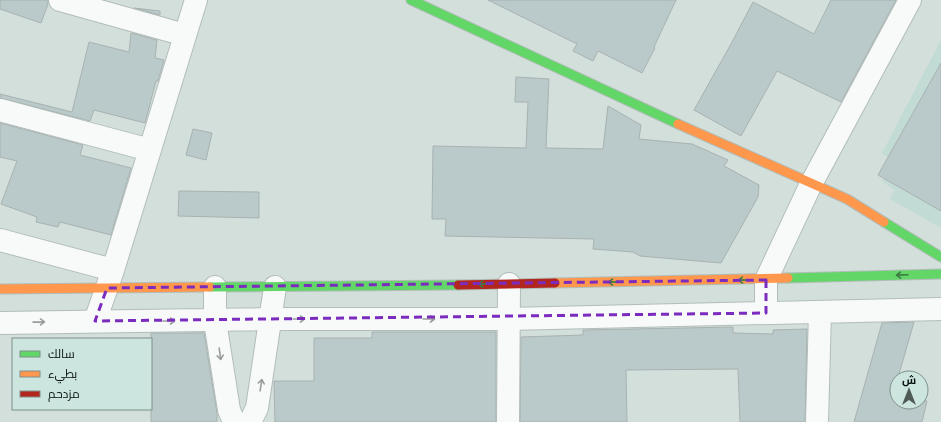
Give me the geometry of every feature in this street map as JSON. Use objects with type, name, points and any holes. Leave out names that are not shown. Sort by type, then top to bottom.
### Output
[{"type":"street","points":[[60,0],[185,35]]},
{"type":"street","points":[[95,322],[110,279],[196,0]]},
{"type":"street","points":[[411,0],[630,103],[847,199],[941,257]]},
{"type":"street","points":[[766,313],[766,280],[811,184],[910,0]]},
{"type":"street","points":[[0,110],[150,150]]},
{"type":"street","points":[[0,240],[110,279]]},
{"type":"street","points":[[0,289],[110,279],[215,287],[275,287],[766,280],[941,274]]},
{"type":"street","points":[[508,422],[509,284]]},
{"type":"street","points":[[215,287],[215,321],[228,410],[234,422]]},
{"type":"street","points":[[250,422],[257,408],[275,287]]},
{"type":"street","points":[[0,323],[271,319],[508,319],[941,309]]},
{"type":"street","points":[[817,422],[820,312]]},
{"type":"highlighted area","points":[[766,280],[766,313],[95,321],[107,288]]},
{"type":"shaded area","points":[[941,40],[941,228],[890,199],[894,190],[882,181],[891,160],[882,153]]},
{"type":"building","points":[[0,0],[48,0],[48,4],[41,23],[0,9]]},
{"type":"building","points":[[488,0],[676,0],[654,47],[655,48],[642,73],[598,51],[593,61],[573,51],[577,44]]},
{"type":"building","points":[[831,0],[896,0],[841,102],[777,71],[741,136],[694,110],[753,2],[814,34]]},
{"type":"building","points":[[134,8],[160,11],[160,15]]},
{"type":"building","points":[[131,33],[157,40],[155,58],[164,60],[158,81],[156,81],[145,123],[94,110],[90,121],[0,98],[0,94],[72,112],[89,42],[129,52]]},
{"type":"building","points":[[941,63],[941,211],[878,175]]},
{"type":"building","points":[[516,77],[549,79],[546,148],[603,149],[608,106],[641,125],[639,139],[692,144],[728,160],[724,166],[759,185],[758,197],[721,263],[640,256],[633,252],[593,249],[594,239],[445,236],[446,219],[432,219],[433,146],[526,148],[528,102],[515,102]]},
{"type":"building","points":[[0,123],[83,145],[80,155],[131,168],[111,235],[60,222],[58,227],[36,222],[37,217],[1,204],[17,161],[0,157]]},
{"type":"building","points":[[193,129],[212,133],[206,160],[186,155]]},
{"type":"building","points":[[179,191],[259,192],[259,218],[178,216]]},
{"type":"building","points":[[914,322],[900,370],[889,370],[889,410],[925,410],[922,422],[854,422],[882,323]]},
{"type":"building","points":[[733,327],[733,333],[773,334],[773,330],[807,329],[805,422],[740,422],[738,369],[626,370],[627,422],[520,422],[521,337],[583,335],[583,330]]},
{"type":"building","points":[[372,332],[496,332],[496,422],[275,422],[274,381],[314,381],[314,338],[372,338]]},
{"type":"building","points":[[151,333],[204,333],[217,413],[217,422],[151,422]]},
{"type":"traffic: fast","points":[[411,0],[678,124]]},
{"type":"traffic: fast","points":[[884,222],[941,257]]},
{"type":"traffic: fast","points":[[788,278],[941,274]]},
{"type":"traffic: fast","points":[[210,287],[458,285]]},
{"type":"traffic: slow","points":[[678,124],[847,199],[884,222]]},
{"type":"traffic: slow","points":[[555,283],[788,278]]},
{"type":"traffic: slow","points":[[0,289],[210,287]]},
{"type":"traffic: jam","points":[[458,285],[555,283]]}]
